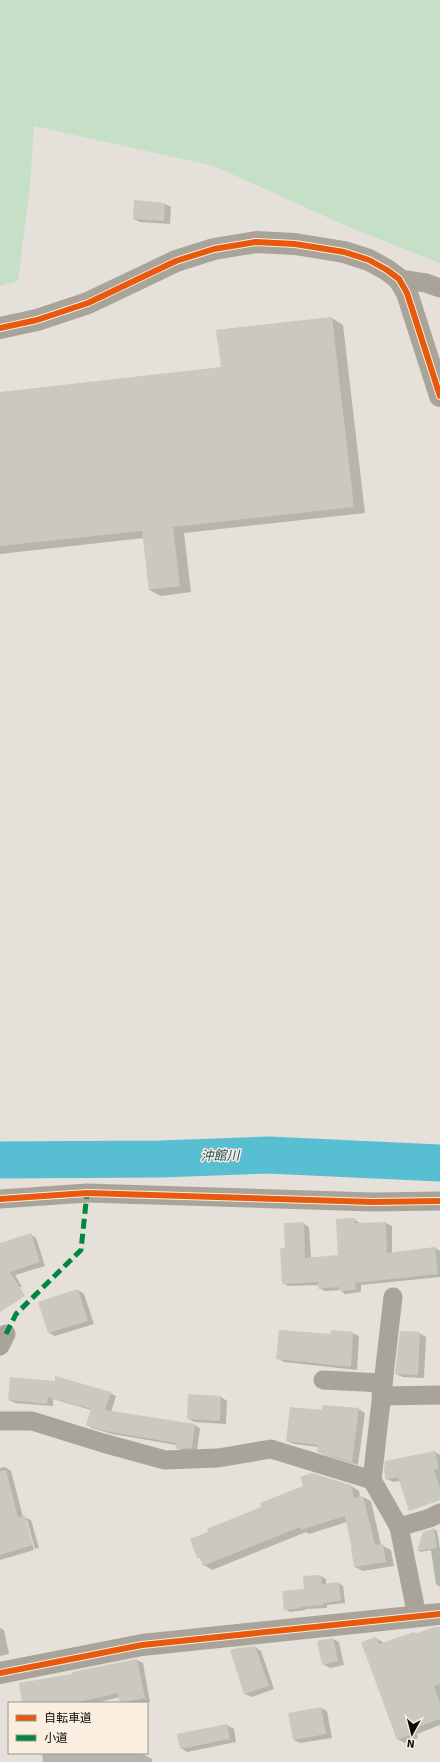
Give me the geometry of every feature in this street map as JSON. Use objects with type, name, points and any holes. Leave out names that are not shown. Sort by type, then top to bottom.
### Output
[{"type":"street","points":[[0,328],[37,320],[88,303],[176,260],[214,249],[256,242],[295,244],[344,252],[369,260],[399,279],[407,294],[440,396]]},
{"type":"street","points":[[399,279],[426,283],[440,288]]},
{"type":"street","points":[[0,1199],[87,1193],[373,1202],[440,1201]]},
{"type":"street","points":[[393,1297],[372,1480],[399,1527],[417,1616]]},
{"type":"street","points":[[323,1380],[382,1390],[440,1395]]},
{"type":"street","points":[[0,1421],[32,1421],[104,1444],[165,1460],[218,1458],[271,1449],[372,1480]]},
{"type":"street","points":[[399,1527],[430,1518],[440,1513]]},
{"type":"street","points":[[0,1673],[142,1645],[440,1614]]},
{"type":"green space","points":[[0,0],[440,0],[440,263],[351,228],[214,166],[34,126],[30,185],[18,281],[0,286]]},
{"type":"building","points":[[134,200],[165,203],[164,221],[133,219]]},
{"type":"building","points":[[332,317],[354,507],[173,527],[180,586],[149,590],[142,531],[0,546],[0,392],[221,367],[216,330]]},
{"type":"building","points":[[355,1218],[355,1223],[386,1222],[387,1253],[435,1247],[438,1274],[355,1283],[356,1290],[339,1291],[338,1287],[318,1289],[318,1282],[282,1284],[280,1248],[285,1248],[284,1223],[304,1222],[305,1258],[338,1255],[336,1219]]},
{"type":"building","points":[[31,1233],[40,1262],[10,1272],[25,1296],[0,1312],[0,1243]]},
{"type":"building","points":[[78,1289],[88,1321],[48,1333],[38,1302]]},
{"type":"building","points":[[279,1330],[331,1334],[331,1330],[353,1332],[351,1367],[276,1359]]},
{"type":"building","points":[[400,1331],[420,1332],[418,1375],[395,1374]]},
{"type":"building","points":[[55,1376],[111,1392],[105,1410],[195,1424],[192,1448],[176,1449],[176,1443],[105,1431],[86,1425],[91,1409],[48,1397],[47,1404],[8,1400],[10,1377],[55,1381]]},
{"type":"building","points":[[188,1394],[221,1396],[220,1421],[187,1419]]},
{"type":"building","points":[[323,1405],[359,1408],[352,1462],[317,1452],[318,1445],[286,1441],[290,1407],[322,1410]]},
{"type":"building","points":[[435,1451],[439,1469],[434,1470],[440,1488],[440,1500],[409,1511],[398,1477],[386,1480],[384,1471],[385,1461]]},
{"type":"building","points":[[6,1470],[18,1517],[25,1516],[33,1545],[0,1555],[0,1471]]},
{"type":"building","points":[[312,1473],[351,1485],[354,1498],[363,1496],[375,1545],[383,1544],[386,1562],[354,1567],[345,1516],[301,1530],[300,1527],[203,1566],[200,1557],[197,1558],[190,1539],[208,1532],[207,1529],[261,1507],[260,1503],[303,1486],[300,1477]]},
{"type":"building","points":[[434,1528],[437,1548],[417,1551],[423,1532]]},
{"type":"building","points":[[321,1575],[322,1584],[339,1582],[341,1601],[284,1610],[282,1591],[304,1589],[303,1576]]},
{"type":"building","points":[[434,1627],[440,1627],[440,1684],[434,1686],[440,1703],[440,1719],[410,1730],[412,1734],[397,1740],[361,1642],[376,1637],[379,1644]]},
{"type":"building","points":[[333,1638],[338,1661],[322,1665],[317,1641]]},
{"type":"building","points":[[255,1646],[269,1686],[244,1694],[230,1650]]},
{"type":"building","points":[[137,1659],[145,1698],[120,1702],[118,1693],[79,1702],[22,1702],[19,1683],[72,1674],[72,1672]]},
{"type":"building","points":[[321,1707],[326,1734],[293,1740],[288,1713]]},
{"type":"building","points":[[227,1724],[230,1739],[180,1749],[177,1734]]},
{"type":"waterway","name":"沖館川","points":[[0,1160],[161,1159],[268,1155],[440,1163]]},
{"type":"marked path","points":[[6,1334],[16,1314],[81,1250],[87,1193]]},
{"type":"cycle path","points":[[0,328],[37,320],[88,303],[176,261],[214,249],[256,242],[295,244],[344,252],[369,260],[399,279],[407,293],[440,396]]},
{"type":"cycle path","points":[[0,1199],[87,1193],[373,1202],[440,1201]]},
{"type":"cycle path","points":[[0,1673],[142,1645],[440,1614]]}]
